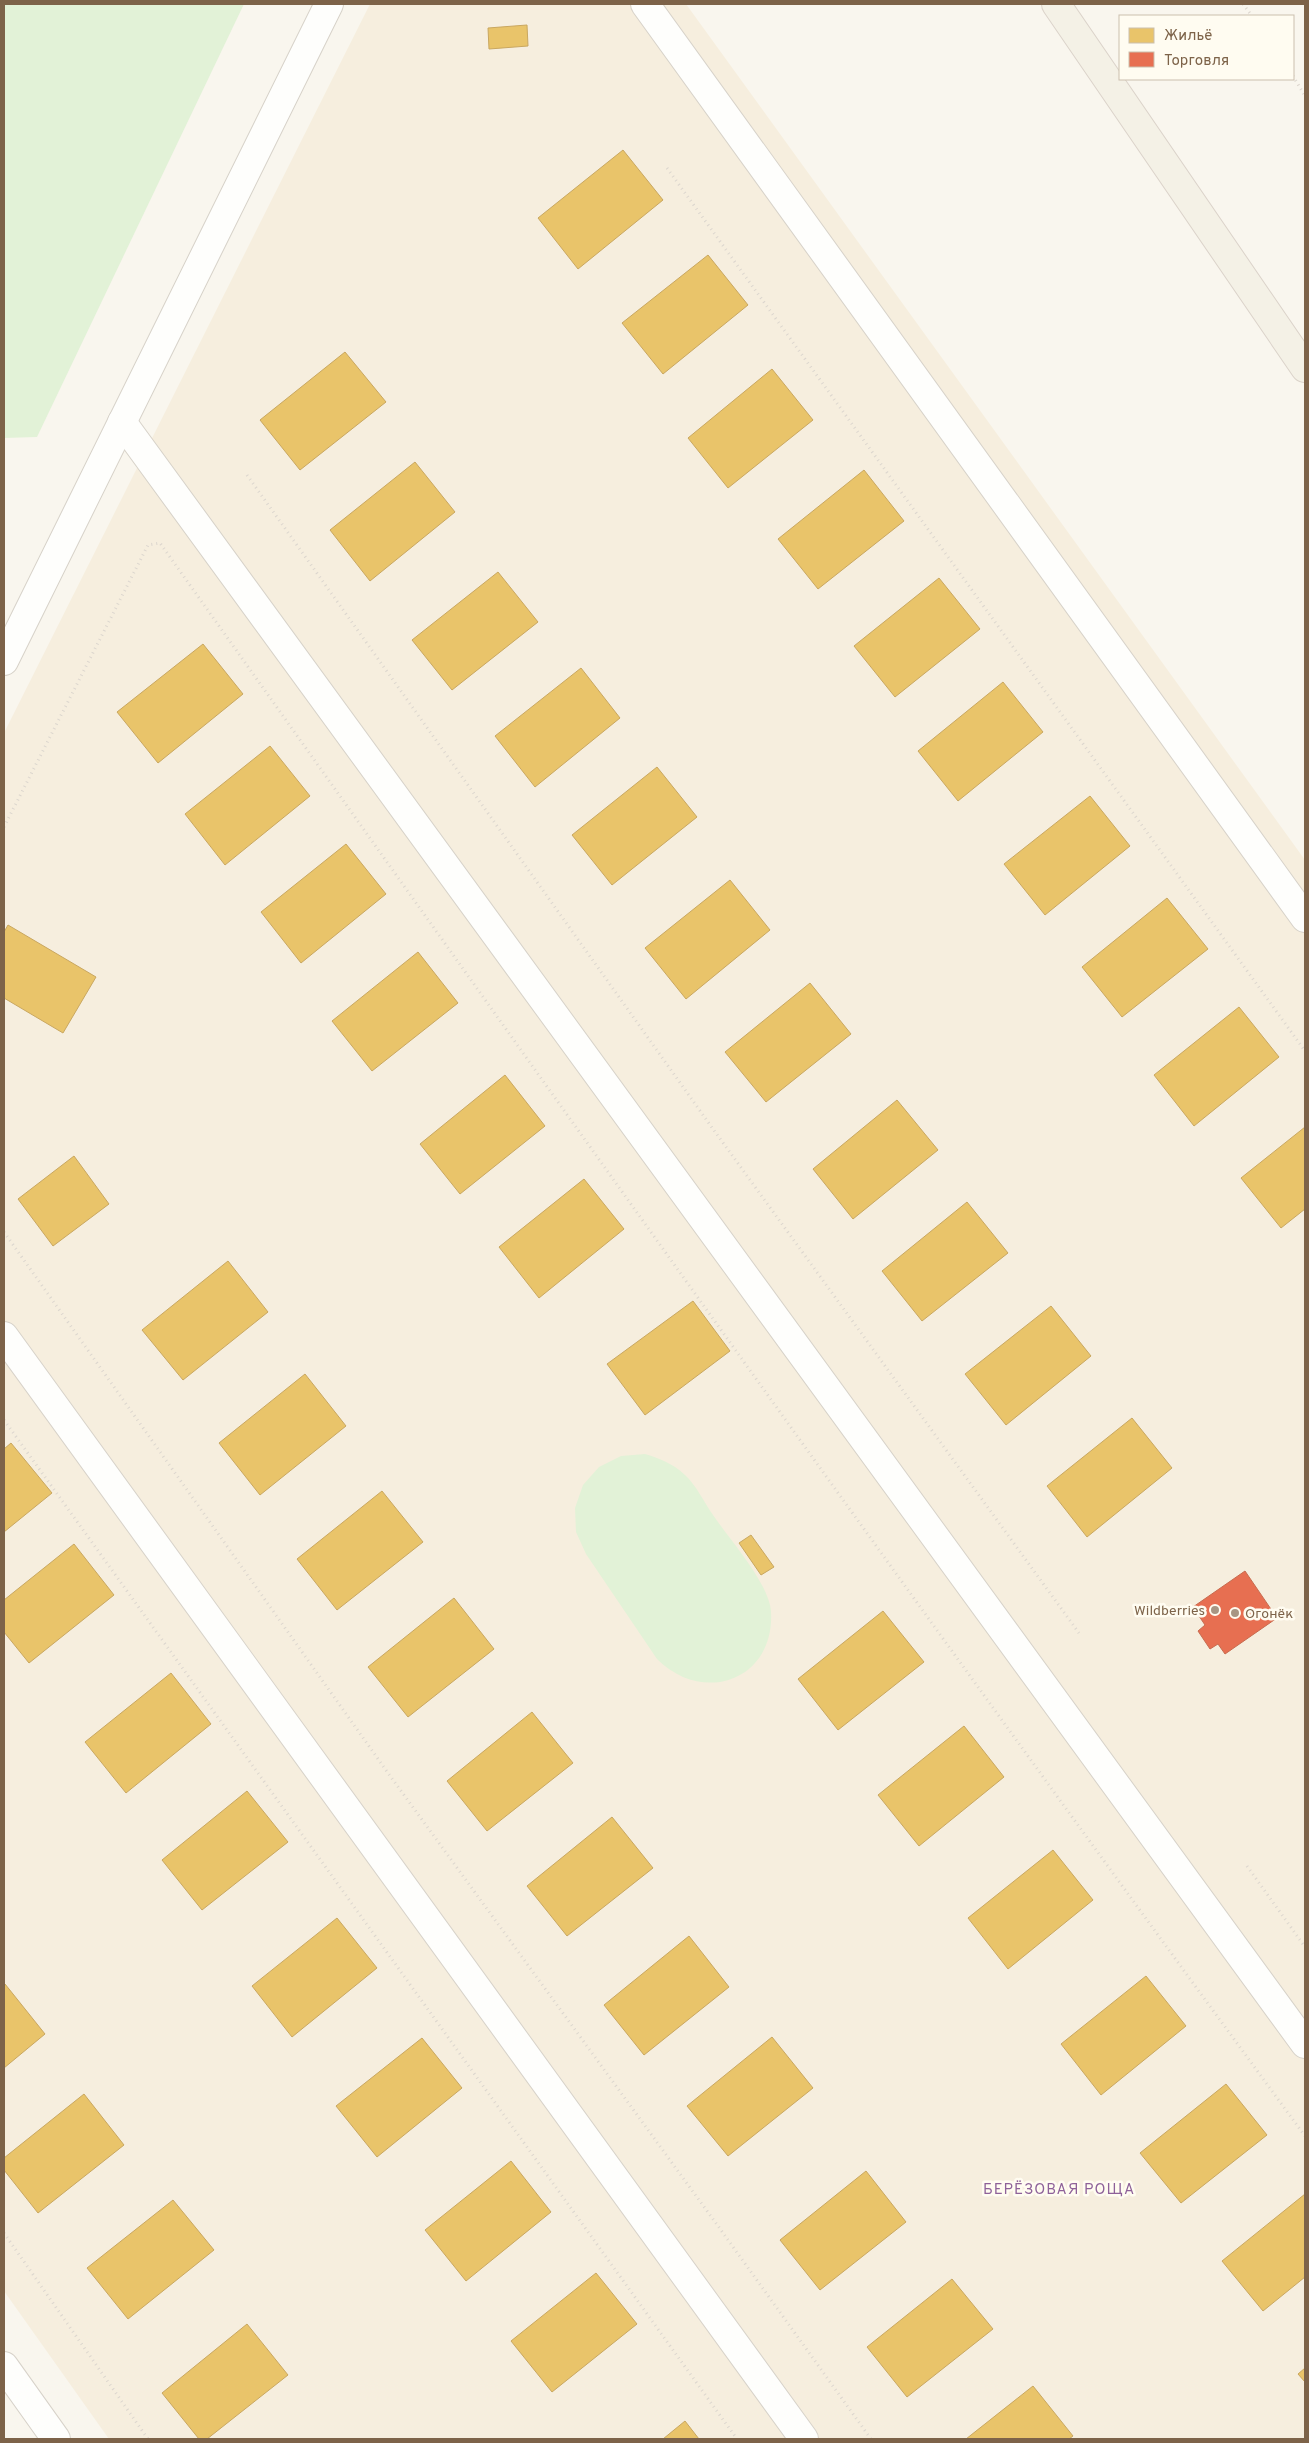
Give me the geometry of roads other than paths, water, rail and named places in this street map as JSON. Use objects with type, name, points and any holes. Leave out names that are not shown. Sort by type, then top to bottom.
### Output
[{"type":"main road","points":[[1056,4],[1305,368]]},
{"type":"street","points":[[4,661],[329,4]]},
{"type":"street","points":[[644,4],[1305,918]]},
{"type":"street","points":[[122,422],[1305,2044]]},
{"type":"street","points":[[4,1336],[804,2439]]},
{"type":"street","points":[[4,2366],[56,2439]]},
{"type":"place","name":"Wildberries","points":[[1215,1610]]},
{"type":"place","name":"Огонёк","points":[[1235,1613]]},
{"type":"district","name":"БЕРЁЗОВАЯ РОЩА","points":[[1059,2189]]}]
